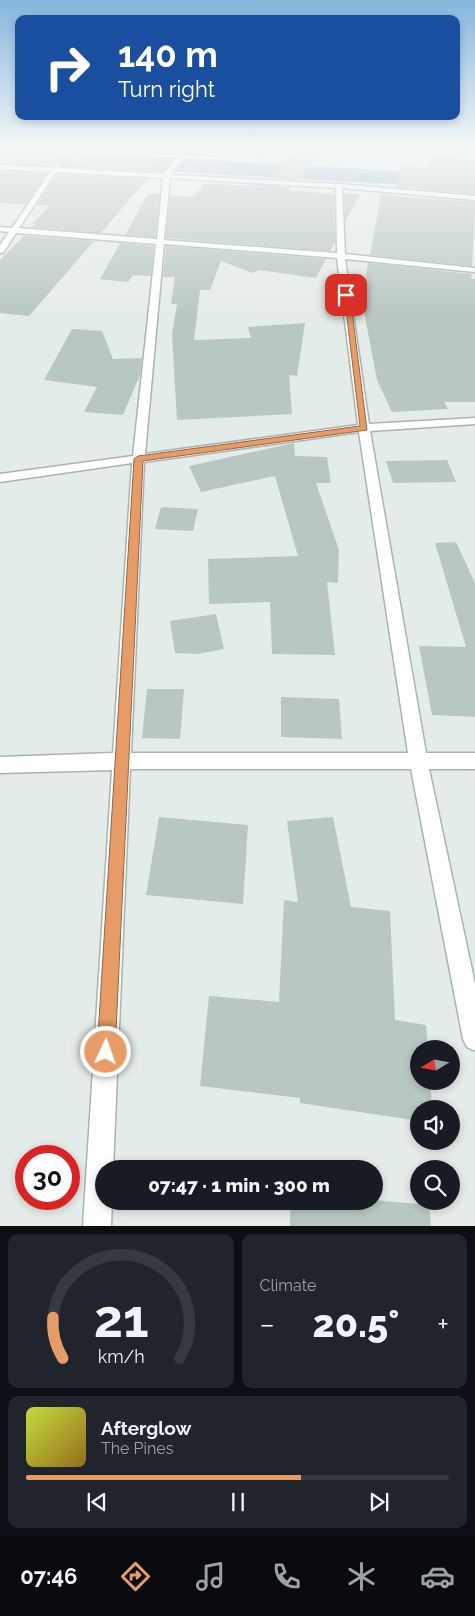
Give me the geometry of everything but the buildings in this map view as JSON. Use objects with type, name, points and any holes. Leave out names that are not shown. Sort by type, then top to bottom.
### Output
[{"type":"street","points":[[0,251],[32,203]]},
{"type":"street","points":[[97,1226],[138,459],[164,203]]},
{"type":"street","points":[[339,203],[341,256],[364,428],[418,760],[475,1039]]},
{"type":"street","points":[[0,229],[341,256],[475,270]]},
{"type":"street","points":[[0,478],[364,428],[475,421]]},
{"type":"street","points":[[0,765],[122,761],[475,761]]},
{"type":"route","points":[[106,1052],[138,459],[364,428],[346,295]]}]
